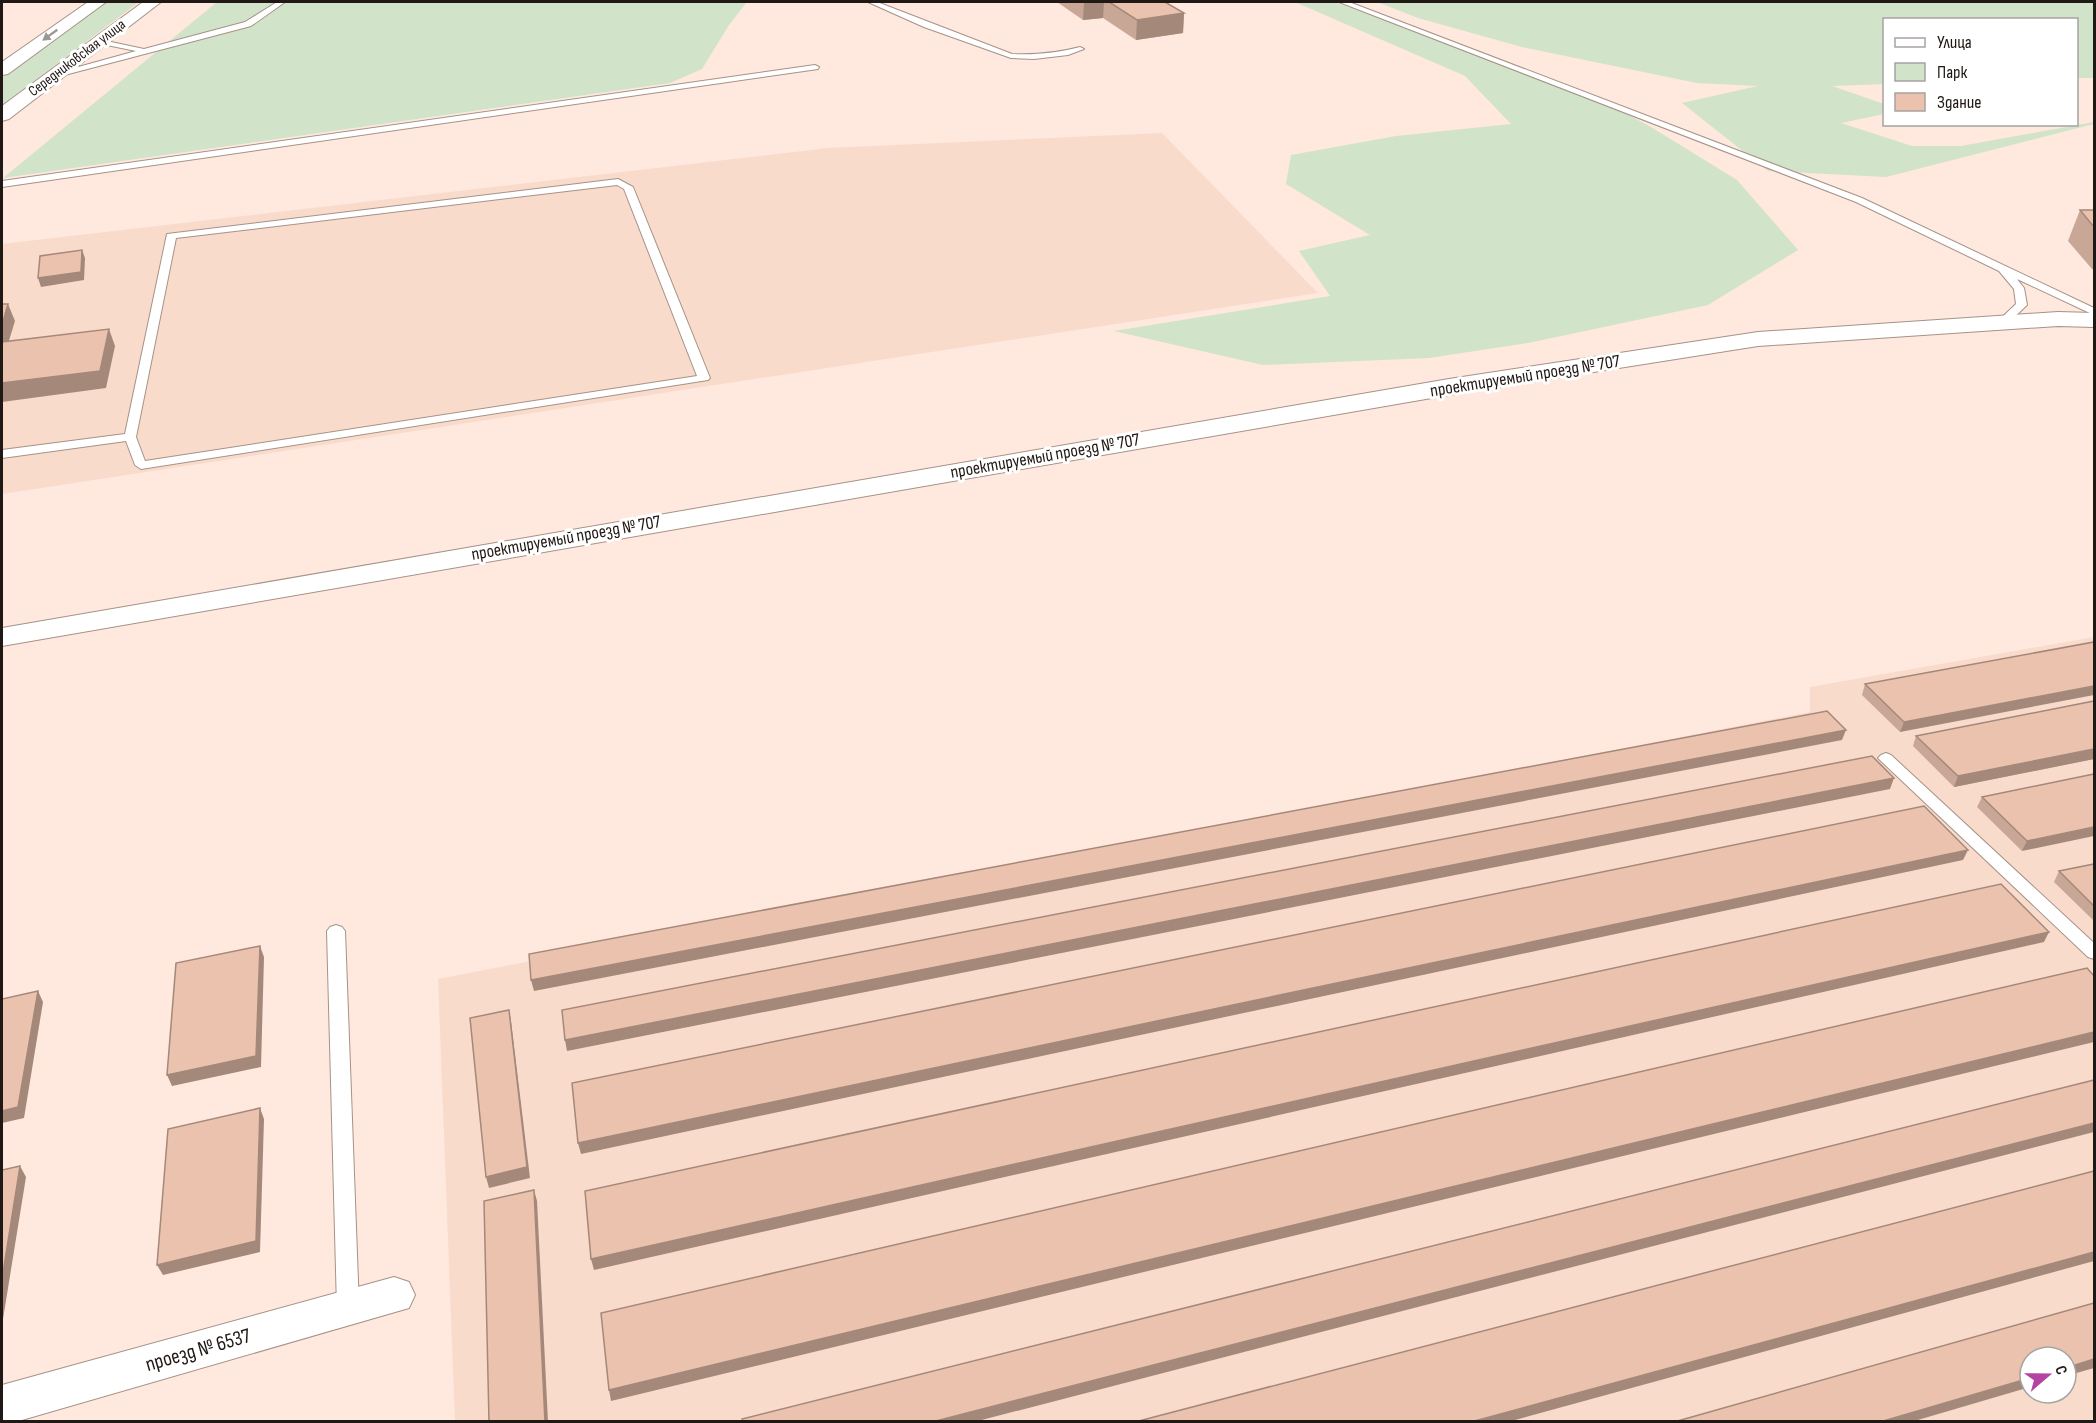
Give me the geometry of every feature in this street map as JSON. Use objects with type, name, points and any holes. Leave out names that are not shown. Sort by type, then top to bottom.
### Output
[{"type":"street","name":"Середниковская улица","points":[[2,70],[98,2]]},
{"type":"street","name":"Середниковская улица","points":[[2,115],[153,2]]},
{"type":"street","name":"проектируемый проезд № 707","points":[[2,637],[1484,382],[1758,339],[2058,319],[2094,320]]},
{"type":"street","name":"проезд № 6537","points":[[2,1405],[394,1295]]},
{"type":"lane","points":[[57,74],[248,24],[281,2]]},
{"type":"lane","points":[[872,2],[1011,56],[1034,57],[1068,53],[1080,49]]},
{"type":"lane","points":[[1343,2],[1859,200],[2094,312]]},
{"type":"lane","points":[[100,41],[146,50]]},
{"type":"lane","points":[[2,184],[815,67]]},
{"type":"lane","points":[[618,182],[628,187],[704,378],[141,465],[130,437],[171,236],[618,182]]},
{"type":"lane","points":[[2000,267],[2019,288],[2022,305],[2002,323]]},
{"type":"lane","points":[[2,454],[130,437]]},
{"type":"lane","points":[[1886,758],[2094,953]]},
{"type":"lane","points":[[336,931],[348,1308]]},
{"type":"shaded area","points":[[1162,133],[1318,293],[2,494],[2,244],[828,148]]},
{"type":"shaded area","points":[[2094,637],[2094,1421],[455,1421],[438,979],[1810,712],[1810,687]]},
{"type":"green space","points":[[106,2],[139,2],[2,105],[2,77]]},
{"type":"green space","points":[[217,2],[747,2],[729,25],[702,69],[670,83],[3,178]]},
{"type":"green space","points":[[1295,2],[1334,2],[1588,93],[1651,127],[1737,180],[1798,250],[1708,305],[1528,343],[1429,358],[1263,365],[1114,331],[1330,296],[1299,251],[1370,235],[1286,184],[1291,155],[1396,136],[1511,124],[1465,76]]},
{"type":"green space","points":[[1377,2],[2094,2],[2094,78],[2078,78],[2078,18],[1883,18],[1883,84],[1832,86],[1883,104],[1883,114],[1841,123],[1912,146],[1961,146],[2094,122],[2094,124],[1886,177],[1768,171],[1682,103],[1758,86],[1697,83],[1522,47],[1418,18]]},
{"type":"building","points":[[1109,2],[1165,2],[1184,13],[1137,20]]},
{"type":"building","points":[[2080,210],[2094,210],[2094,227]]},
{"type":"building","points":[[82,250],[81,272],[38,278],[40,256]]},
{"type":"building","points":[[2,304],[8,304],[2,325]]},
{"type":"building","points":[[109,329],[100,371],[2,383],[2,342]]},
{"type":"building","points":[[2094,642],[2094,686],[1904,722],[1865,684]]},
{"type":"building","points":[[2094,701],[2094,749],[1958,776],[1916,736]]},
{"type":"building","points":[[1827,711],[1846,730],[531,980],[529,954]]},
{"type":"building","points":[[1872,756],[1894,778],[565,1040],[562,1010]]},
{"type":"building","points":[[2094,774],[2094,827],[2027,841],[1982,797]]},
{"type":"building","points":[[1924,806],[1968,850],[578,1143],[572,1083]]},
{"type":"building","points":[[2094,864],[2094,906],[2059,871]]},
{"type":"building","points":[[2001,884],[2049,932],[591,1259],[585,1191]]},
{"type":"building","points":[[260,946],[256,1056],[167,1075],[176,963]]},
{"type":"building","points":[[2087,968],[2094,976],[2094,1032],[609,1390],[601,1313]]},
{"type":"building","points":[[38,991],[18,1107],[2,1111],[2,999]]},
{"type":"building","points":[[509,1010],[527,1167],[486,1177],[470,1018]]},
{"type":"building","points":[[2094,1080],[2094,1123],[932,1422],[743,1422],[742,1419]]},
{"type":"building","points":[[260,1108],[256,1241],[157,1265],[168,1129]]},
{"type":"building","points":[[20,1166],[2,1279],[2,1170]]},
{"type":"building","points":[[2094,1171],[2094,1252],[1471,1422],[1135,1422]]},
{"type":"building","points":[[534,1190],[545,1422],[489,1422],[484,1201]]},
{"type":"building","points":[[2094,1303],[2094,1359],[2078,1364],[2078,1345],[2018,1345],[2018,1382],[1880,1422],[1674,1422]]}]
